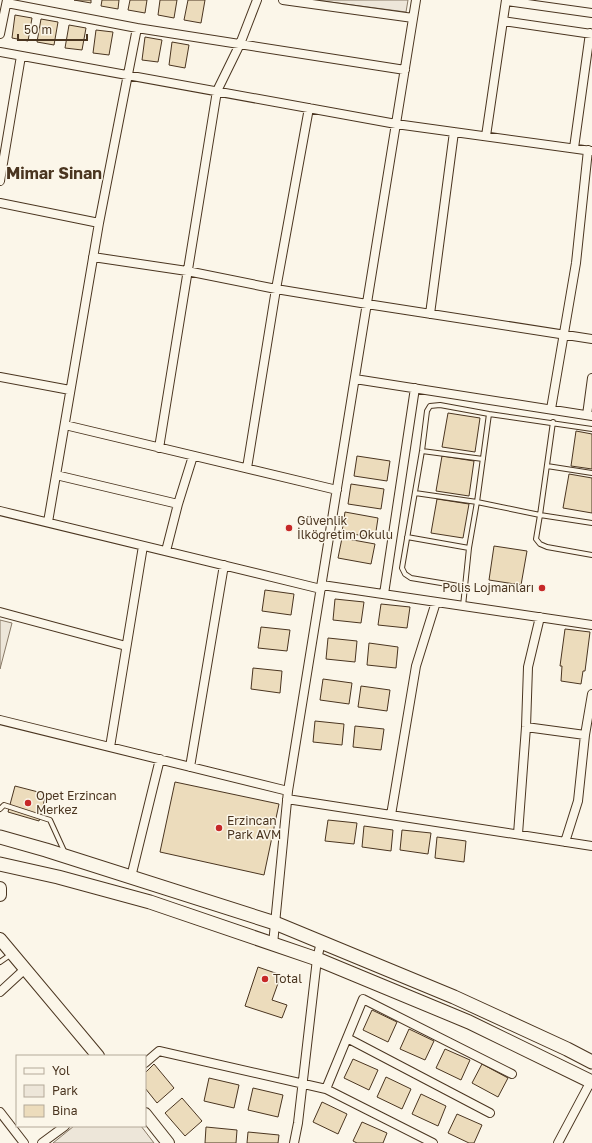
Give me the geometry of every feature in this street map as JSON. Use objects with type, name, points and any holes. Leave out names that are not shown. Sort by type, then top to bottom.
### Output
[{"type":"main road","points":[[0,837],[275,923],[454,997],[592,1062]]},
{"type":"main road","points":[[0,864],[58,877],[150,902],[317,959],[469,1022],[592,1082]]},
{"type":"main road","points":[[0,888],[0,896]]},
{"type":"main road","points":[[0,933],[0,939],[97,1055]]},
{"type":"main road","points":[[146,1115],[168,1143]]},
{"type":"street","points":[[159,448],[217,91],[240,44],[257,0]]},
{"type":"street","points":[[283,0],[413,18]]},
{"type":"street","points":[[273,944],[288,795],[416,0]]},
{"type":"street","points":[[486,136],[506,0],[592,12]]},
{"type":"street","points":[[0,34],[7,2],[136,28],[405,70]]},
{"type":"street","points":[[503,21],[591,34],[574,148]]},
{"type":"street","points":[[48,522],[99,223],[136,28]]},
{"type":"street","points":[[0,52],[396,124],[590,150],[576,263],[551,409]]},
{"type":"street","points":[[0,181],[21,56]]},
{"type":"street","points":[[247,468],[276,289],[309,108]]},
{"type":"street","points":[[430,314],[454,132]]},
{"type":"street","points":[[0,203],[99,223]]},
{"type":"street","points":[[93,257],[187,271],[276,289],[367,304],[592,339]]},
{"type":"street","points":[[0,377],[70,390]]},
{"type":"street","points":[[355,379],[589,415],[592,378]]},
{"type":"street","points":[[384,594],[415,388]]},
{"type":"street","points":[[65,425],[337,490]]},
{"type":"street","points":[[166,551],[178,504],[193,456]]},
{"type":"street","points":[[56,474],[178,504]]},
{"type":"street","points":[[0,511],[321,587],[384,594],[592,625]]},
{"type":"street","points":[[110,747],[143,546]]},
{"type":"street","points":[[190,767],[224,565]]},
{"type":"street","points":[[391,815],[416,666],[436,602]]},
{"type":"street","points":[[0,612],[126,646]]},
{"type":"street","points":[[518,834],[526,727],[528,667],[540,617]]},
{"type":"street","points":[[565,842],[578,801],[585,735],[592,694]]},
{"type":"street","points":[[0,720],[190,767],[288,795],[391,815],[592,846]]},
{"type":"street","points":[[526,727],[585,735]]},
{"type":"street","points":[[131,877],[160,760]]},
{"type":"street","points":[[294,1143],[298,1123],[317,959],[321,942]]},
{"type":"street","points":[[0,992],[25,969]]},
{"type":"street","points":[[326,1089],[363,999],[512,1074]]},
{"type":"street","points":[[347,1038],[490,1113]]},
{"type":"street","points":[[146,1062],[159,1051],[326,1089],[433,1143]]},
{"type":"street","points":[[558,1143],[592,1082]]},
{"type":"street","points":[[0,1112],[24,1143]]},
{"type":"street","points":[[42,1143],[64,1127]]},
{"type":"lane","points":[[464,587],[411,578],[405,574],[402,568],[422,451],[427,411],[430,406],[440,405],[489,414],[553,422],[592,429]]},
{"type":"lane","points":[[463,606],[469,548],[489,414]]},
{"type":"lane","points":[[553,422],[536,539],[540,544],[547,547],[592,555]]},
{"type":"lane","points":[[422,451],[483,459]]},
{"type":"lane","points":[[547,466],[592,473]]},
{"type":"lane","points":[[415,493],[477,502],[540,515],[592,523]]},
{"type":"lane","points":[[407,537],[469,548]]},
{"type":"lane","points":[[0,809],[4,806],[50,820],[67,857]]},
{"type":"lane","points":[[0,962],[12,953]]},
{"type":"green space","points":[[315,0],[408,0],[406,12]]},
{"type":"green space","points":[[0,620],[12,623],[0,669]]},
{"type":"green space","points":[[73,1127],[142,1127],[154,1143],[53,1143]]},
{"type":"building","points":[[74,0],[91,0],[91,3]]},
{"type":"building","points":[[102,0],[119,0],[118,9],[101,6]]},
{"type":"building","points":[[130,0],[147,0],[145,13],[128,10]]},
{"type":"building","points":[[160,0],[177,0],[174,18],[158,15]]},
{"type":"building","points":[[188,0],[205,0],[201,23],[184,20]]},
{"type":"building","points":[[15,15],[32,18],[28,41],[12,38]]},
{"type":"building","points":[[41,19],[58,22],[54,45],[37,42]]},
{"type":"building","points":[[69,25],[86,28],[82,50],[65,48]]},
{"type":"building","points":[[96,30],[113,32],[109,55],[93,53]]},
{"type":"building","points":[[145,37],[162,40],[158,62],[142,60]]},
{"type":"building","points":[[172,42],[189,45],[185,68],[169,65]]},
{"type":"building","points":[[448,413],[480,418],[475,452],[442,447]]},
{"type":"building","points":[[576,431],[592,434],[592,469],[571,466]]},
{"type":"building","points":[[357,456],[390,461],[387,481],[354,476]]},
{"type":"building","points":[[442,456],[474,461],[469,496],[436,491]]},
{"type":"building","points":[[569,474],[592,478],[592,513],[563,508]]},
{"type":"building","points":[[351,484],[384,489],[381,509],[348,504]]},
{"type":"building","points":[[437,499],[469,504],[463,538],[431,533]]},
{"type":"building","points":[[345,512],[378,518],[375,538],[342,532]]},
{"type":"building","points":[[342,538],[375,544],[371,564],[338,558]]},
{"type":"building","points":[[494,546],[527,551],[521,585],[489,580]]},
{"type":"building","points":[[265,590],[294,594],[291,615],[262,611]]},
{"type":"building","points":[[335,599],[364,602],[361,623],[333,620]]},
{"type":"building","points":[[381,604],[410,607],[407,628],[378,625]]},
{"type":"building","points":[[261,627],[290,630],[287,651],[258,648]]},
{"type":"building","points":[[565,629],[590,632],[585,671],[583,671],[581,684],[561,681],[562,666],[560,666]]},
{"type":"building","points":[[328,638],[357,641],[355,662],[326,659]]},
{"type":"building","points":[[369,643],[398,647],[396,668],[367,665]]},
{"type":"building","points":[[253,668],[282,671],[280,693],[251,689]]},
{"type":"building","points":[[323,679],[352,683],[349,704],[320,700]]},
{"type":"building","points":[[361,686],[390,690],[387,711],[358,707]]},
{"type":"building","points":[[315,721],[344,724],[342,745],[313,742]]},
{"type":"building","points":[[355,726],[384,729],[381,750],[353,747]]},
{"type":"building","name":"Erzincan Park AVM","points":[[175,782],[279,804],[264,875],[160,852]]},
{"type":"building","points":[[15,786],[46,794],[39,821],[8,812]]},
{"type":"building","points":[[328,820],[357,823],[354,844],[325,841]]},
{"type":"building","points":[[364,826],[393,830],[391,851],[362,847]]},
{"type":"building","points":[[402,830],[431,833],[428,854],[400,850]]},
{"type":"building","points":[[437,837],[466,841],[464,862],[435,858]]},
{"type":"building","points":[[258,967],[281,975],[272,1000],[287,1005],[282,1018],[245,1006]]},
{"type":"building","points":[[372,1010],[397,1022],[388,1042],[363,1030]]},
{"type":"building","points":[[409,1029],[434,1041],[425,1060],[400,1049]]},
{"type":"building","points":[[445,1049],[470,1060],[461,1080],[436,1068]]},
{"type":"building","points":[[353,1059],[378,1070],[369,1090],[344,1078]]},
{"type":"building","points":[[154,1064],[174,1088],[157,1103],[146,1089],[146,1072]]},
{"type":"building","points":[[482,1064],[508,1078],[498,1097],[472,1083]]},
{"type":"building","points":[[386,1077],[411,1089],[402,1109],[377,1097]]},
{"type":"building","points":[[209,1078],[239,1085],[234,1108],[204,1101]]},
{"type":"building","points":[[253,1088],[283,1095],[278,1117],[248,1110]]},
{"type":"building","points":[[421,1094],[446,1106],[438,1126],[412,1114]]},
{"type":"building","points":[[182,1098],[202,1121],[185,1136],[165,1113]]},
{"type":"building","points":[[322,1102],[347,1114],[338,1134],[313,1122]]},
{"type":"building","points":[[457,1114],[482,1125],[474,1143],[469,1143],[448,1133]]},
{"type":"building","points":[[362,1122],[387,1133],[383,1143],[357,1143],[353,1141]]},
{"type":"building","points":[[206,1127],[237,1130],[236,1143],[205,1143]]},
{"type":"building","points":[[248,1132],[279,1135],[278,1143],[247,1143]]},
{"type":"place","name":"Güvenlik İlköğretim Okulu","points":[[289,528]]},
{"type":"place","name":"Polis Lojmanları","points":[[542,588]]},
{"type":"place","name":"Opet Erzincan Merkez","points":[[28,803]]},
{"type":"place","name":"Erzincan Park AVM","points":[[219,828]]},
{"type":"place","name":"Total","points":[[265,979]]},
{"type":"district","name":"Mimar Sinan","points":[[54,173]]}]
